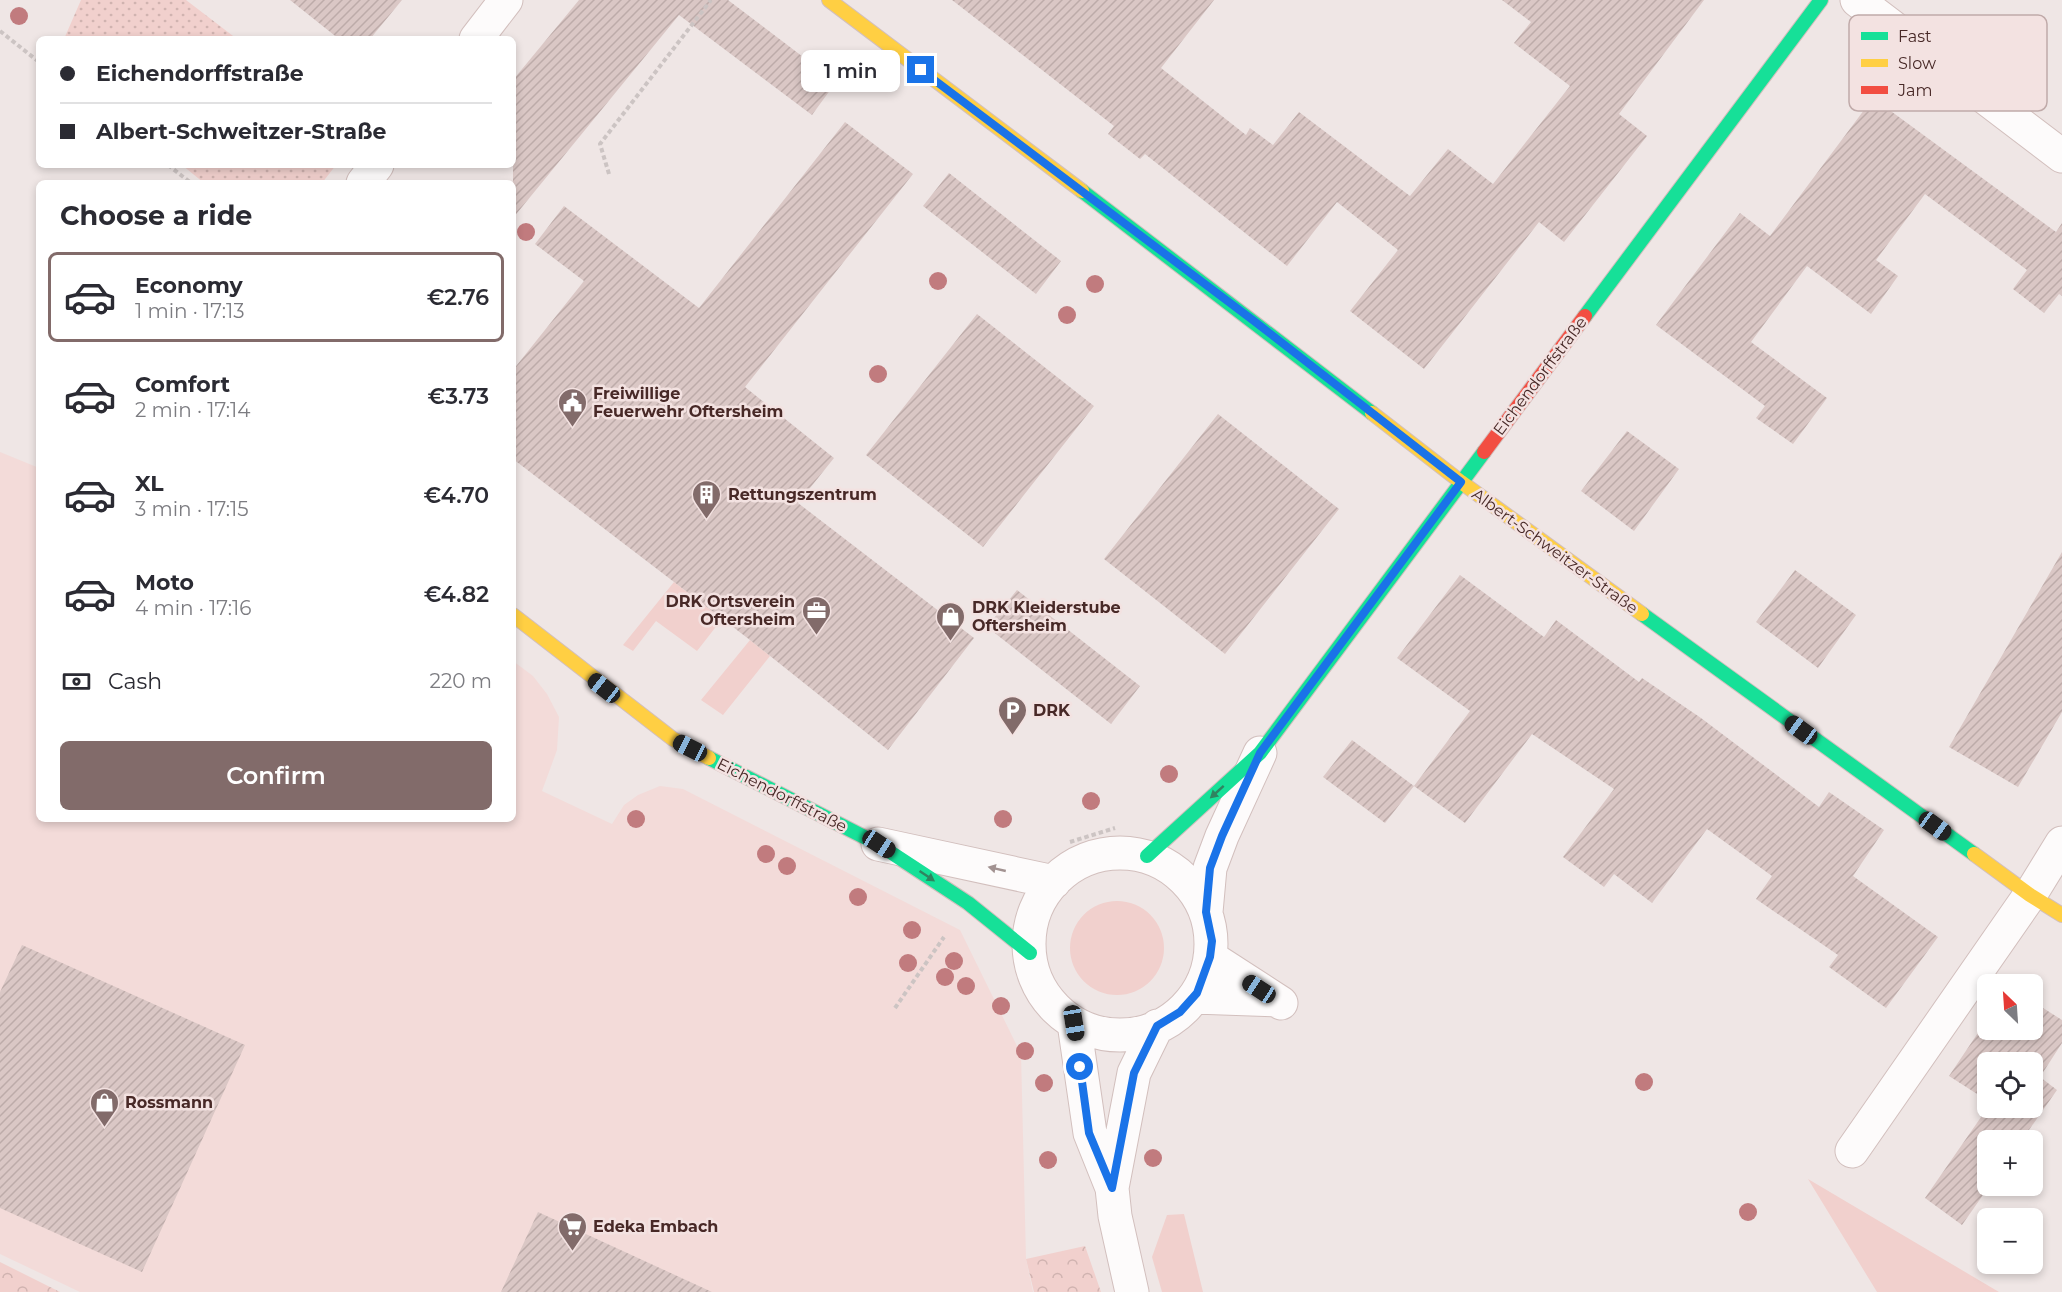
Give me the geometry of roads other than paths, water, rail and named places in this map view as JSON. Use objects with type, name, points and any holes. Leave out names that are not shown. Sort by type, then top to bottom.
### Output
[{"type":"street","points":[[478,36],[506,0]]},
{"type":"street","name":"Albert-Schweitzer-Straße","points":[[829,0],[1254,321],[1461,482],[2030,895],[2062,915]]},
{"type":"street","name":"Eichendorffstraße","points":[[1147,856],[1260,753],[1821,0]]},
{"type":"street","points":[[1857,0],[1877,15]]},
{"type":"street","points":[[2003,111],[2062,156]]},
{"type":"street","points":[[365,180],[375,168]]},
{"type":"street","name":"Eichendorffstraße","points":[[516,617],[673,739],[879,844],[968,903],[1030,953]]},
{"type":"street","name":"Eichendorffstraße","points":[[1206,912],[1210,868],[1260,753]]},
{"type":"street","points":[[1852,1150],[2030,895],[2062,843]]},
{"type":"street","name":"Eichendorffstraße","points":[[879,844],[1054,882]]},
{"type":"street","points":[[1120,852],[1147,856],[1172,868],[1192,887],[1206,912],[1212,941],[1210,957],[1197,993],[1180,1012],[1157,1026],[1127,1035],[1096,1032],[1074,1023],[1050,1002],[1037,982],[1030,953],[1029,934],[1036,909],[1048,887],[1093,856],[1120,852]]},
{"type":"street","points":[[1194,997],[1278,1001],[1210,957]]},
{"type":"street","points":[[1074,1023],[1089,1133],[1112,1188],[1115,1216],[1132,1292]]},
{"type":"street","points":[[1112,1188],[1134,1073],[1157,1026]]},
{"type":"place","name":"Freiwillige Feuerwehr Oftersheim","points":[[572,428]]},
{"type":"place","name":"Rettungszentrum","points":[[707,520]]},
{"type":"place","name":"DRK Ortsverein Oftersheim","points":[[816,636]]},
{"type":"place","name":"DRK Kleiderstube Oftersheim","points":[[951,642]]},
{"type":"place","name":"DRK","points":[[1012,736]]},
{"type":"place","name":"Rossmann","points":[[104,1128]]},
{"type":"place","name":"Edeka Embach","points":[[572,1252]]}]
